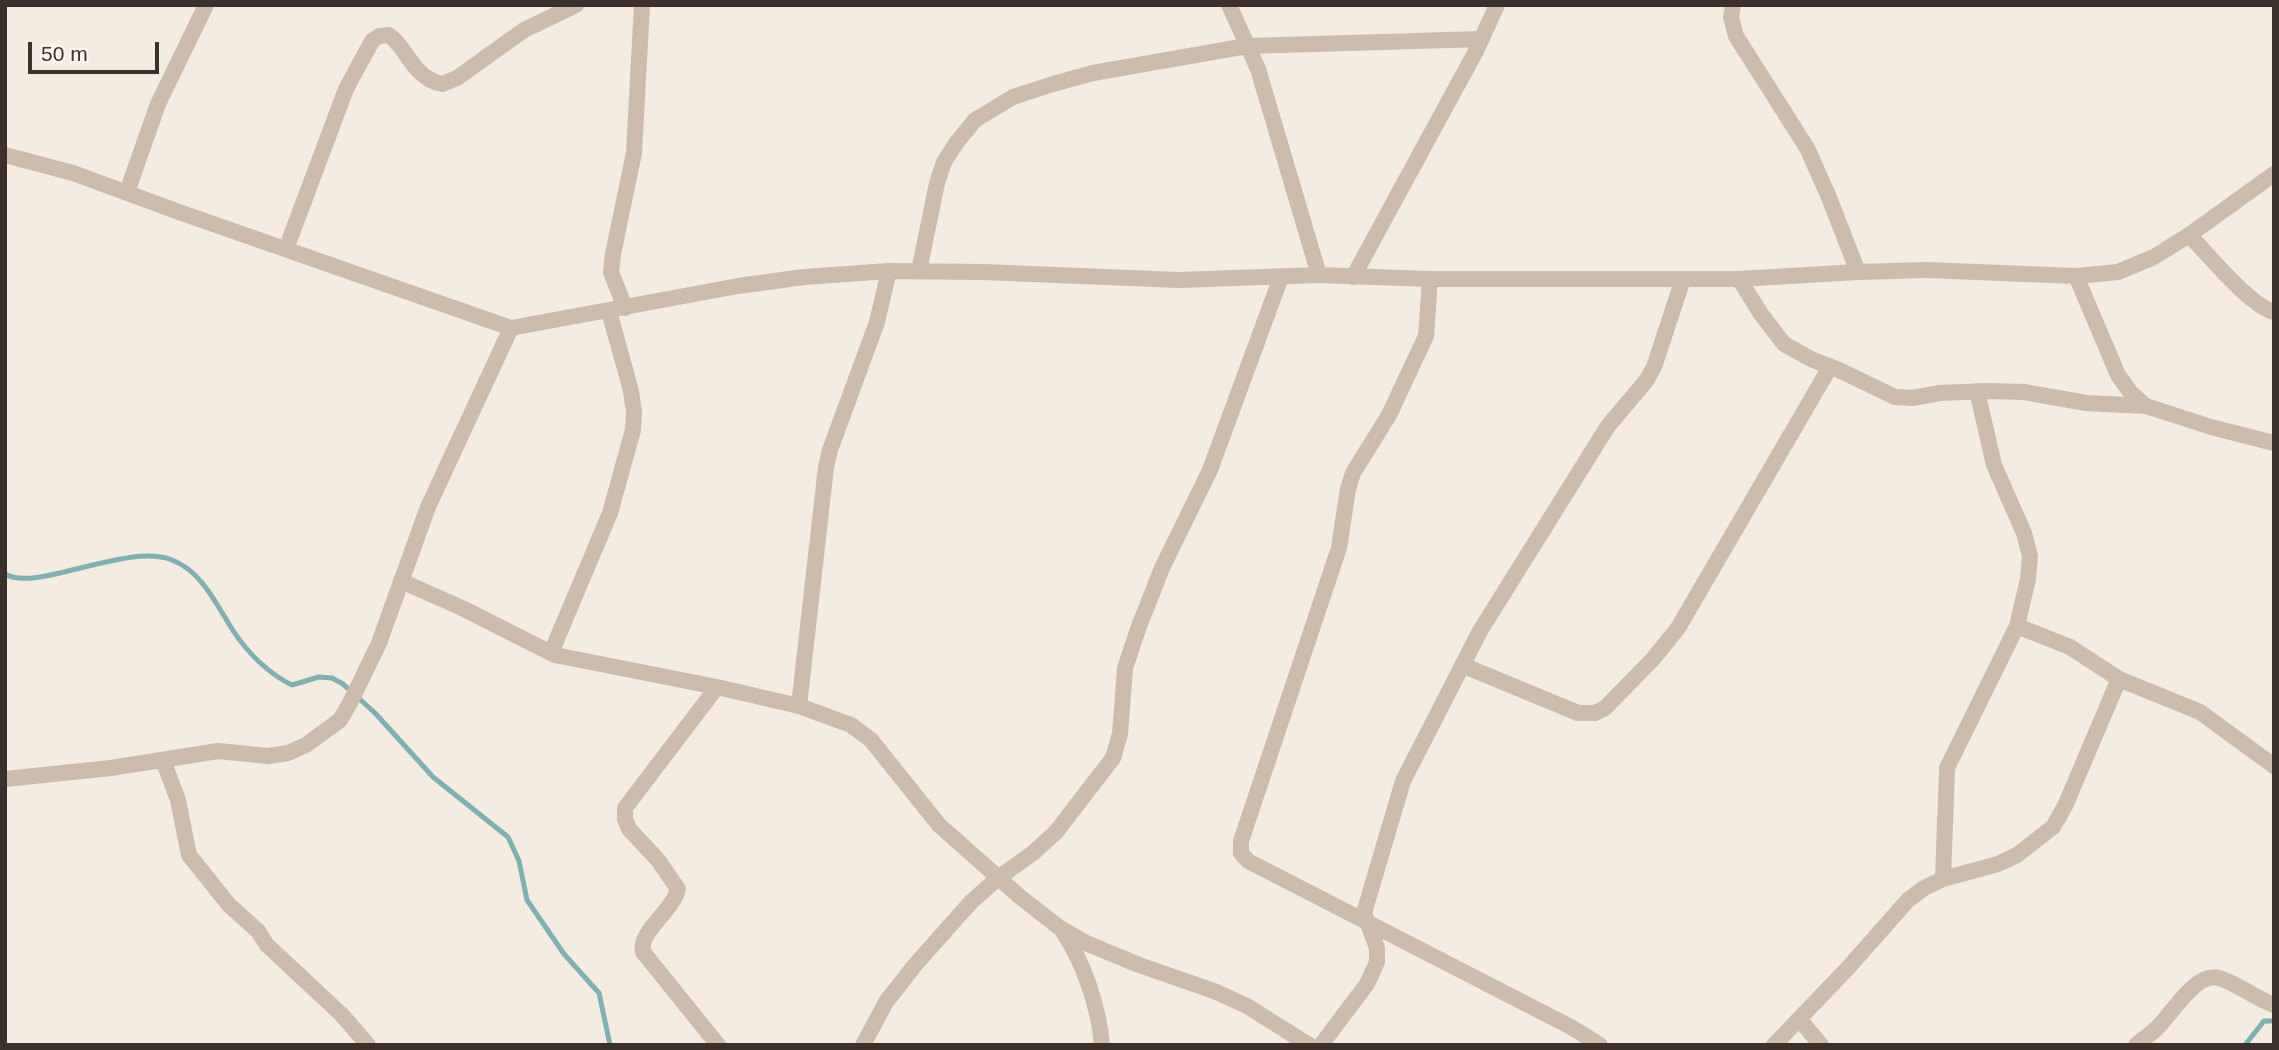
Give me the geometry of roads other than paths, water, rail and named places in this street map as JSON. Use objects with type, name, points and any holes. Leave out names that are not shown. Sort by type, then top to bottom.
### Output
[{"type":"street","points":[[127,192],[158,104],[206,5]]},
{"type":"street","points":[[286,249],[346,89],[372,41],[379,36],[389,35],[413,65],[430,80],[442,84],[457,78],[524,30],[576,5]]},
{"type":"street","points":[[551,653],[610,513],[633,430],[635,412],[617,310],[612,263],[634,153],[642,5]]},
{"type":"street","points":[[1229,5],[1258,69],[1319,275]]},
{"type":"street","points":[[1353,277],[1482,39],[1497,5]]},
{"type":"street","points":[[1733,5],[1731,17],[1736,36],[1807,148],[1858,272]]},
{"type":"street","points":[[919,271],[937,183],[944,162],[969,127],[990,110],[1013,97],[1093,73],[1247,46],[1482,39]]},
{"type":"street","points":[[5,155],[73,173],[511,328],[765,282],[889,271],[1180,280],[1319,275],[1430,279],[1739,279],[1927,270],[2076,276],[2118,272],[2154,257],[2274,174]]},
{"type":"street","points":[[2189,235],[2250,297],[2274,312]]},
{"type":"street","points":[[799,706],[826,467],[877,322],[889,271]]},
{"type":"street","points":[[2076,276],[2118,375],[2131,393],[2146,406]]},
{"type":"street","points":[[863,1045],[886,1002],[950,925],[998,878],[1033,853],[1056,832],[1113,758],[1120,734],[1125,668],[1138,629],[1162,568],[1210,470],[1281,277]]},
{"type":"street","points":[[1430,279],[1426,336],[1389,415],[1353,473],[1339,548],[1240,848],[1241,853],[1248,861],[1571,1027],[1600,1045]]},
{"type":"street","points":[[1321,1045],[1367,984],[1377,962],[1377,948],[1366,923],[1365,905],[1403,781],[1480,631],[1608,426],[1646,381],[1654,367],[1683,279]]},
{"type":"street","points":[[1739,279],[1784,344],[1895,397],[1912,398],[1977,391],[2024,392],[2086,403],[2146,406],[2211,427],[2274,443]]},
{"type":"street","points":[[5,779],[111,768],[218,751],[268,756],[288,753],[306,745],[340,720],[379,643],[428,507],[511,328]]},
{"type":"street","points":[[1462,666],[1578,713],[1595,713],[1605,708],[1653,659],[1678,628],[1830,367]]},
{"type":"street","points":[[1943,879],[1947,768],[2017,626],[2028,579],[2030,556],[2024,533],[1994,466],[1977,391]]},
{"type":"street","points":[[401,581],[551,653],[577,661],[717,687],[799,706],[851,725],[863,732],[884,755],[939,825],[998,878],[1060,928],[1086,943],[1247,1006],[1309,1045]]},
{"type":"street","points":[[2017,626],[2070,647],[2119,679],[2200,712],[2274,766]]},
{"type":"street","points":[[1774,1045],[1908,900],[1943,879],[1998,864],[2017,855],[2053,827],[2065,806],[2119,679]]},
{"type":"street","points":[[717,687],[625,808],[625,819],[629,829],[658,860],[678,889],[676,898],[647,933],[641,947],[643,952],[718,1045]]},
{"type":"street","points":[[163,760],[178,800],[189,855],[229,905],[258,931],[267,945],[342,1015],[368,1045]]},
{"type":"street","points":[[1060,928],[1080,961],[1100,1028],[1102,1045]]},
{"type":"street","points":[[2136,1045],[2158,1027],[2194,986],[2207,977],[2226,981],[2274,1005]]},
{"type":"street","points":[[1799,1019],[1821,1045]]},
{"type":"waterway","points":[[5,574],[19,578],[38,577],[131,557],[153,556],[172,560],[192,572],[252,655],[275,675],[292,685],[319,677],[332,678],[343,684],[375,713],[433,777],[508,837],[519,861],[527,900],[564,954],[599,993],[610,1045]]},
{"type":"waterway","points":[[2245,1045],[2264,1021],[2274,1021]]}]
